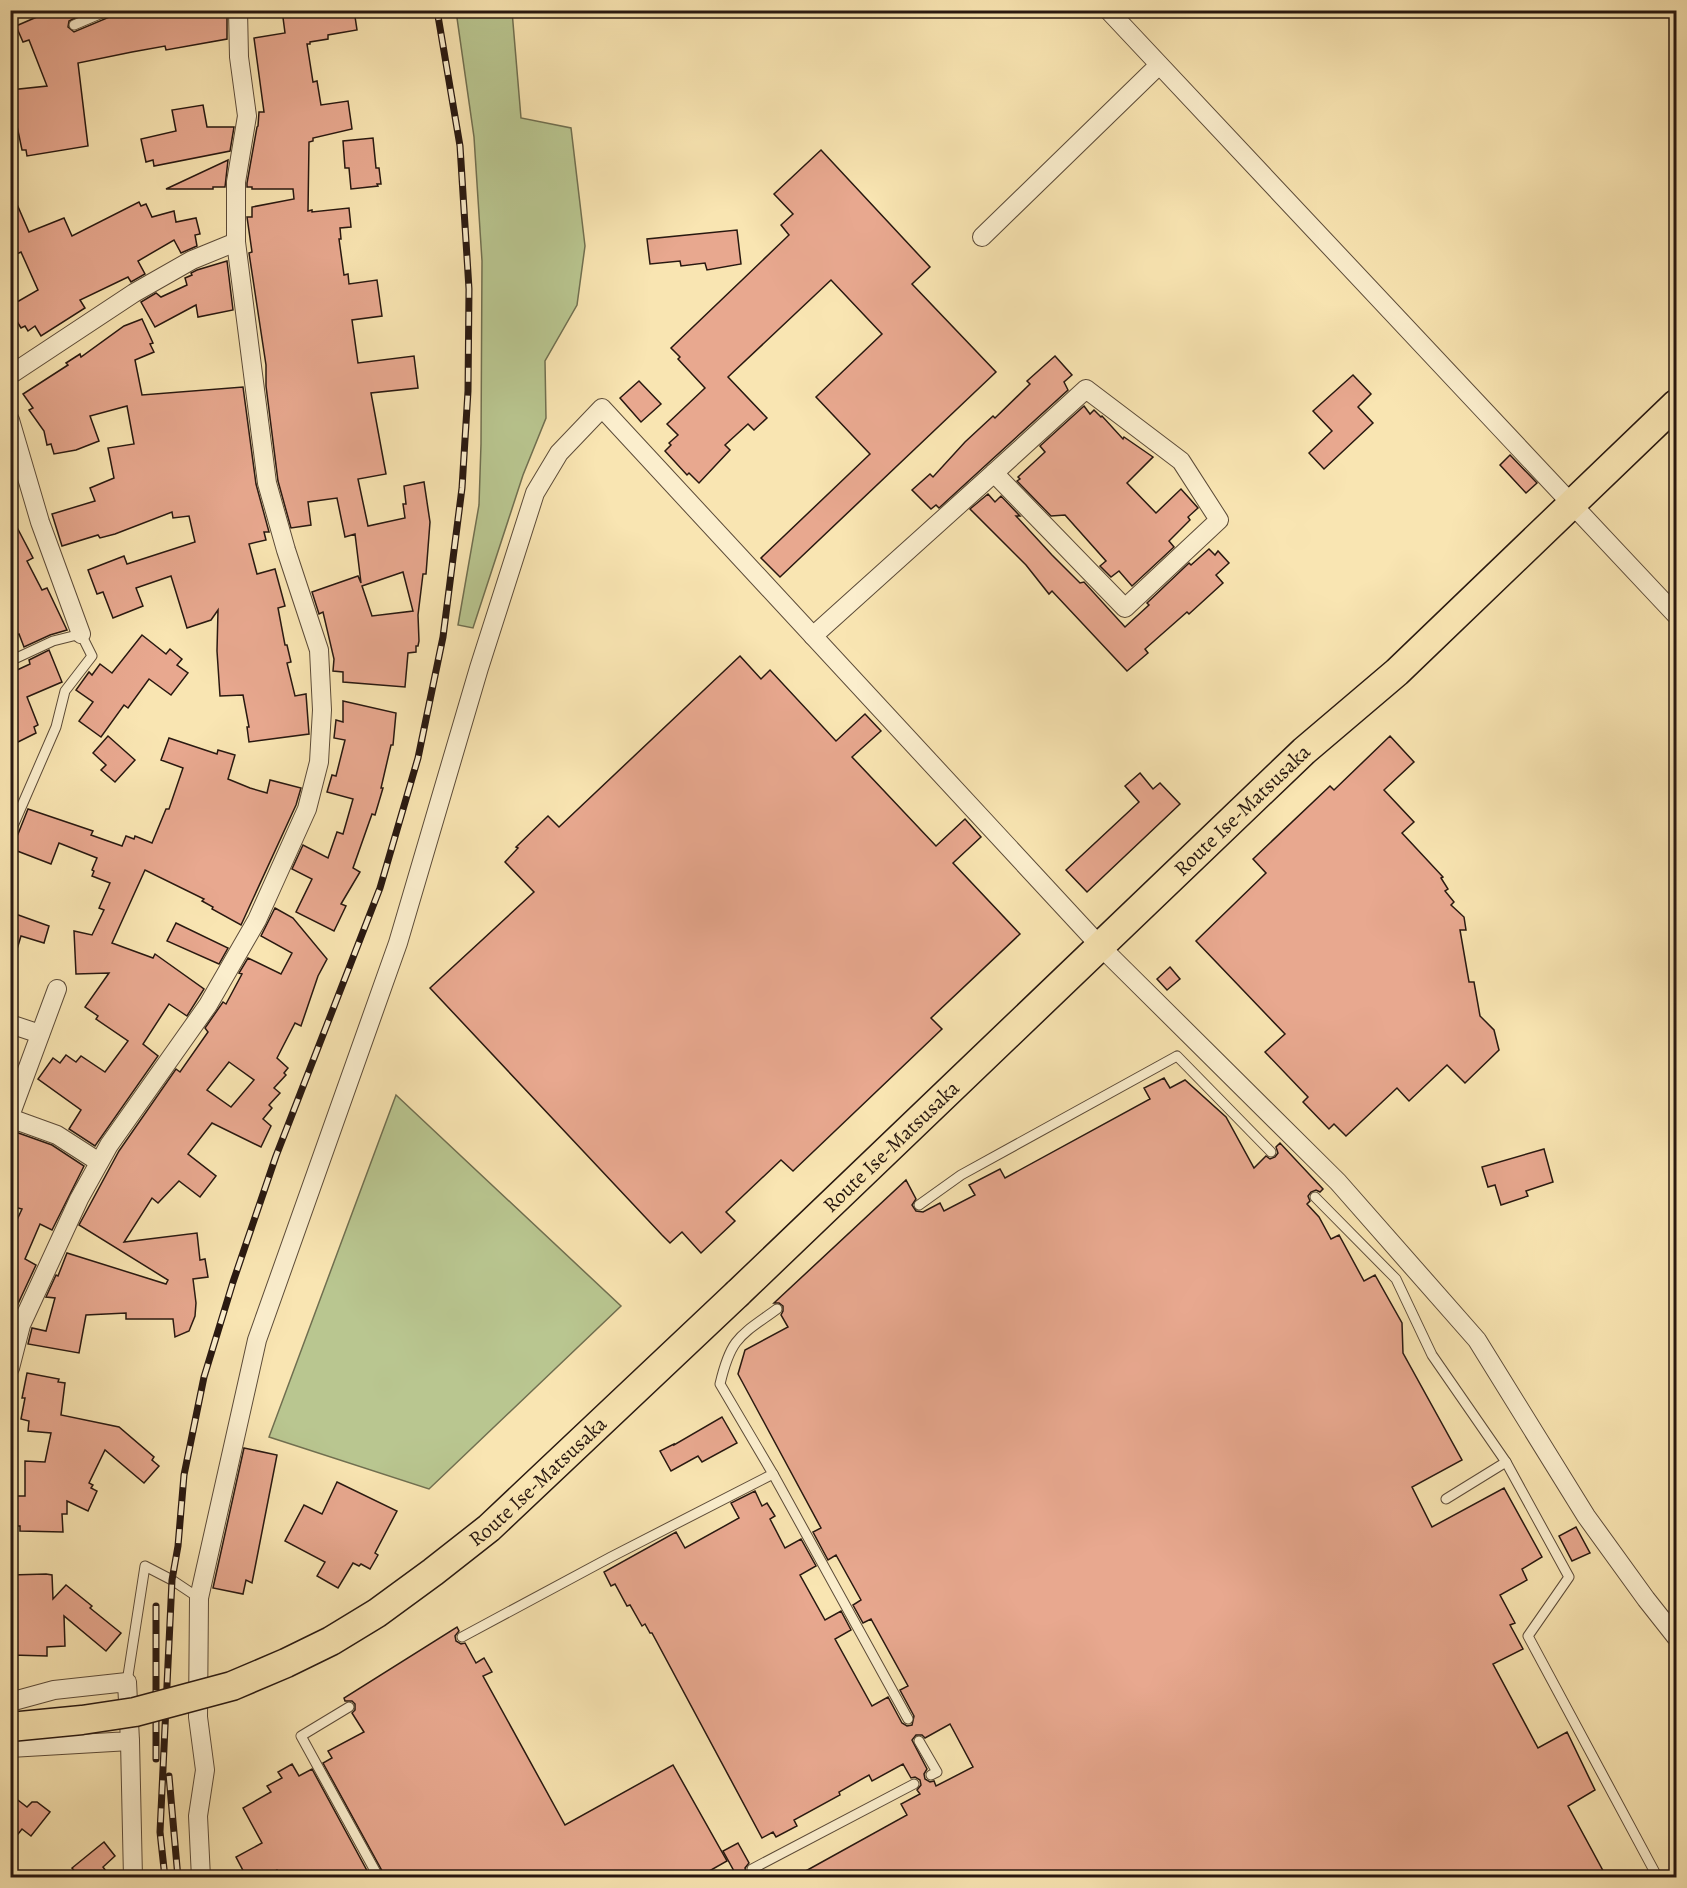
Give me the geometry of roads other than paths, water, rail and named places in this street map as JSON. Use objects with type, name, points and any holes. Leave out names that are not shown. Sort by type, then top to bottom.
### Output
[{"type":"main road","name":"Route Ise-Matsusaka","points":[[10,1727],[135,1712],[232,1686],[331,1641],[386,1606],[489,1528],[1304,751],[1397,672],[1677,404]]},
{"type":"street","points":[[10,1368],[21,1324],[79,1199],[99,1162],[160,1070],[208,1005],[254,926],[307,809],[319,762],[322,710],[319,650],[267,483],[236,242],[237,182],[247,116],[239,57],[238,10]]},
{"type":"street","points":[[1108,10],[1677,615]]},
{"type":"street","points":[[982,237],[1159,65]]},
{"type":"street","points":[[10,375],[134,293],[192,260],[236,242]]},
{"type":"street","points":[[813,636],[1086,389],[1181,461],[1219,520],[1125,608],[994,473]]},
{"type":"street","points":[[201,1878],[198,1816],[205,1770],[198,1717],[199,1598],[257,1340],[398,943],[479,668],[535,493],[559,453],[602,408],[1101,947],[1338,1182],[1477,1340],[1586,1516],[1646,1599],[1677,1636]]},
{"type":"street","points":[[10,420],[40,522],[81,634]]},
{"type":"street","points":[[57,989],[10,1117],[57,1135],[99,1162]]},
{"type":"street","points":[[10,1024],[40,1034]]},
{"type":"street","points":[[10,1702],[54,1689],[127,1682],[134,1878]]},
{"type":"street","points":[[10,1748],[130,1741]]},
{"type":"lane","points":[[74,25],[109,10]]},
{"type":"lane","points":[[10,661],[52,641],[81,634],[92,656],[65,691],[56,727],[13,826]]},
{"type":"lane","points":[[10,802],[20,807]]},
{"type":"lane","points":[[919,1205],[961,1175],[1177,1056],[1271,1152]]},
{"type":"lane","points":[[1315,1197],[1396,1279],[1432,1355],[1506,1462],[1569,1577],[1528,1636],[1658,1878]]},
{"type":"lane","points":[[777,1309],[737,1338],[726,1358],[720,1384],[773,1474],[908,1719]]},
{"type":"lane","points":[[1446,1499],[1506,1462]]},
{"type":"lane","points":[[462,1637],[773,1474]]},
{"type":"lane","points":[[127,1682],[145,1566],[199,1598]]},
{"type":"lane","points":[[349,1707],[301,1736],[379,1878]]},
{"type":"lane","points":[[919,1741],[937,1772],[931,1775]]},
{"type":"lane","points":[[752,1869],[914,1784]]},
{"type":"railway","points":[[165,1878],[160,1832],[172,1580],[178,1546],[184,1475],[204,1377],[233,1282],[276,1156],[380,888],[418,758],[443,637],[462,488],[468,391],[469,289],[460,146],[437,10]]},
{"type":"railway","points":[[156,1606],[156,1759]]},
{"type":"railway","points":[[169,1776],[178,1878]]}]
